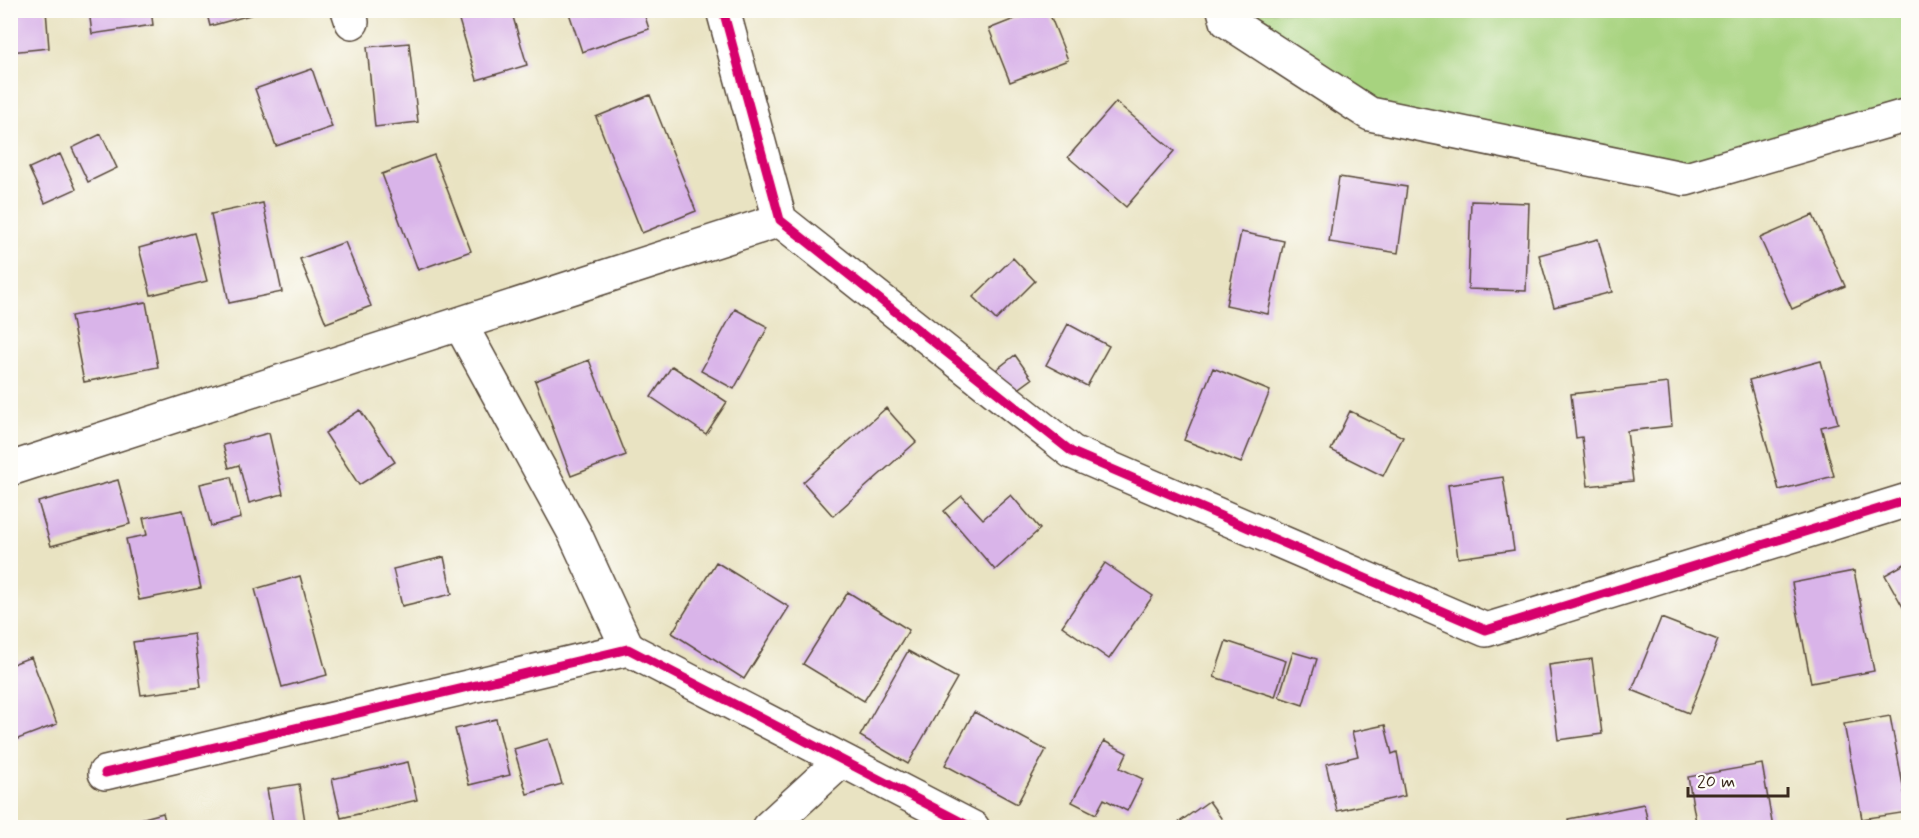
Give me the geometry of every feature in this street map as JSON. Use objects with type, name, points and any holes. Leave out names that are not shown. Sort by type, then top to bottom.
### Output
[{"type":"street","points":[[723,10],[780,220],[1072,452],[1486,630],[1908,500]]},
{"type":"street","points":[[1224,10],[1227,21],[1370,114],[1686,179],[1908,115]]},
{"type":"street","points":[[10,469],[780,220]]},
{"type":"street","points":[[460,324],[574,532],[628,649],[973,828]]},
{"type":"street","points":[[105,773],[628,649]]},
{"type":"street","points":[[768,828],[843,760]]},
{"type":"green space","points":[[1224,11],[1908,11],[1908,115],[1686,179],[1370,114]]},
{"type":"building","points":[[10,10],[46,10],[49,48],[10,52]]},
{"type":"building","points":[[89,10],[151,10],[153,25],[92,34]]},
{"type":"building","points":[[206,10],[265,10],[265,11],[210,26]]},
{"type":"building","points":[[456,10],[511,10],[527,65],[477,80]]},
{"type":"building","points":[[568,10],[643,10],[649,29],[582,52]]},
{"type":"building","points":[[1037,10],[1048,10],[1068,60],[1010,82],[989,29]]},
{"type":"building","points":[[409,43],[418,122],[375,127],[367,47]]},
{"type":"building","points":[[312,69],[332,127],[276,146],[255,89]]},
{"type":"building","points":[[650,95],[696,211],[642,233],[596,117]]},
{"type":"building","points":[[1116,102],[1174,151],[1126,207],[1068,157]]},
{"type":"building","points":[[101,134],[117,168],[88,182],[72,148]]},
{"type":"building","points":[[60,154],[76,189],[45,203],[29,168]]},
{"type":"building","points":[[434,155],[471,251],[418,270],[382,174]]},
{"type":"building","points":[[1339,177],[1407,187],[1398,253],[1329,242]]},
{"type":"building","points":[[1471,201],[1529,203],[1526,291],[1468,289]]},
{"type":"building","points":[[263,203],[282,292],[229,303],[211,214]]},
{"type":"building","points":[[1813,215],[1845,286],[1792,309],[1760,238]]},
{"type":"building","points":[[1241,232],[1284,241],[1268,314],[1226,305]]},
{"type":"building","points":[[194,233],[207,281],[151,295],[139,248]]},
{"type":"building","points":[[1598,239],[1612,292],[1554,307],[1539,255]]},
{"type":"building","points":[[345,242],[371,306],[326,323],[300,259]]},
{"type":"building","points":[[1013,258],[1035,281],[996,320],[973,297]]},
{"type":"building","points":[[146,302],[158,367],[84,382],[71,316]]},
{"type":"building","points":[[735,309],[768,327],[734,389],[701,371]]},
{"type":"building","points":[[1068,324],[1109,346],[1087,386],[1046,365]]},
{"type":"building","points":[[1015,355],[1032,379],[1013,393],[996,370]]},
{"type":"building","points":[[589,360],[626,455],[571,476],[535,381]]},
{"type":"building","points":[[1821,361],[1838,423],[1821,427],[1834,476],[1779,490],[1749,380]]},
{"type":"building","points":[[672,366],[727,402],[706,434],[651,397]]},
{"type":"building","points":[[1213,368],[1270,391],[1241,463],[1184,440]]},
{"type":"building","points":[[1668,383],[1672,426],[1627,431],[1633,481],[1588,486],[1582,437],[1576,438],[1571,394]]},
{"type":"building","points":[[886,408],[916,442],[833,516],[803,482]]},
{"type":"building","points":[[360,410],[395,462],[359,485],[325,433]]},
{"type":"building","points":[[1350,411],[1403,437],[1383,476],[1331,450]]},
{"type":"building","points":[[269,433],[283,494],[249,503],[239,465],[229,468],[223,445]]},
{"type":"building","points":[[231,477],[241,518],[211,526],[200,484]]},
{"type":"building","points":[[1503,477],[1514,550],[1458,558],[1448,485]]},
{"type":"building","points":[[118,480],[130,524],[51,546],[38,502]]},
{"type":"building","points":[[1011,495],[1040,529],[995,570],[944,511],[962,496],[983,519]]},
{"type":"building","points":[[183,510],[201,588],[139,600],[126,539],[147,535],[143,518]]},
{"type":"building","points":[[444,557],[452,594],[402,606],[393,569]]},
{"type":"building","points":[[716,562],[789,607],[744,679],[672,633]]},
{"type":"building","points":[[1908,562],[1908,616],[1885,575]]},
{"type":"building","points":[[1105,563],[1153,596],[1109,659],[1062,626]]},
{"type":"building","points":[[1854,571],[1874,671],[1811,683],[1792,583]]},
{"type":"building","points":[[300,576],[327,675],[282,687],[255,589]]},
{"type":"building","points":[[848,592],[909,630],[864,701],[803,664]]},
{"type":"building","points":[[1661,618],[1718,640],[1689,713],[1632,690]]},
{"type":"building","points":[[194,634],[201,687],[141,695],[133,642]]},
{"type":"building","points":[[1226,641],[1286,661],[1275,697],[1214,677]]},
{"type":"building","points":[[908,651],[957,678],[908,764],[860,736]]},
{"type":"building","points":[[1293,652],[1317,659],[1303,705],[1279,697]]},
{"type":"building","points":[[31,657],[57,724],[10,742],[10,665]]},
{"type":"building","points":[[1592,659],[1602,734],[1558,740],[1549,665]]},
{"type":"building","points":[[974,712],[1046,750],[1017,804],[945,765]]},
{"type":"building","points":[[1890,716],[1908,812],[1862,819],[1844,724]]},
{"type":"building","points":[[496,719],[510,775],[469,785],[455,729]]},
{"type":"building","points":[[1385,725],[1392,754],[1397,752],[1405,796],[1337,811],[1326,764],[1358,756],[1352,732]]},
{"type":"building","points":[[548,739],[562,784],[527,794],[514,749]]},
{"type":"building","points":[[1104,741],[1127,753],[1120,768],[1143,779],[1127,811],[1104,799],[1096,814],[1072,802]]},
{"type":"building","points":[[408,762],[417,800],[341,818],[332,779]]},
{"type":"building","points":[[1762,764],[1773,828],[1697,828],[1688,777]]},
{"type":"building","points":[[299,784],[306,828],[274,828],[267,789]]},
{"type":"building","points":[[1209,801],[1228,828],[1171,828]]},
{"type":"building","points":[[1644,804],[1649,828],[1570,828],[1568,819]]},
{"type":"building","points":[[163,813],[167,828],[110,828],[110,827]]},
{"type":"cycle path","points":[[723,10],[780,220],[1072,452],[1486,630],[1908,500]]},
{"type":"cycle path","points":[[105,773],[628,649],[973,828]]}]
